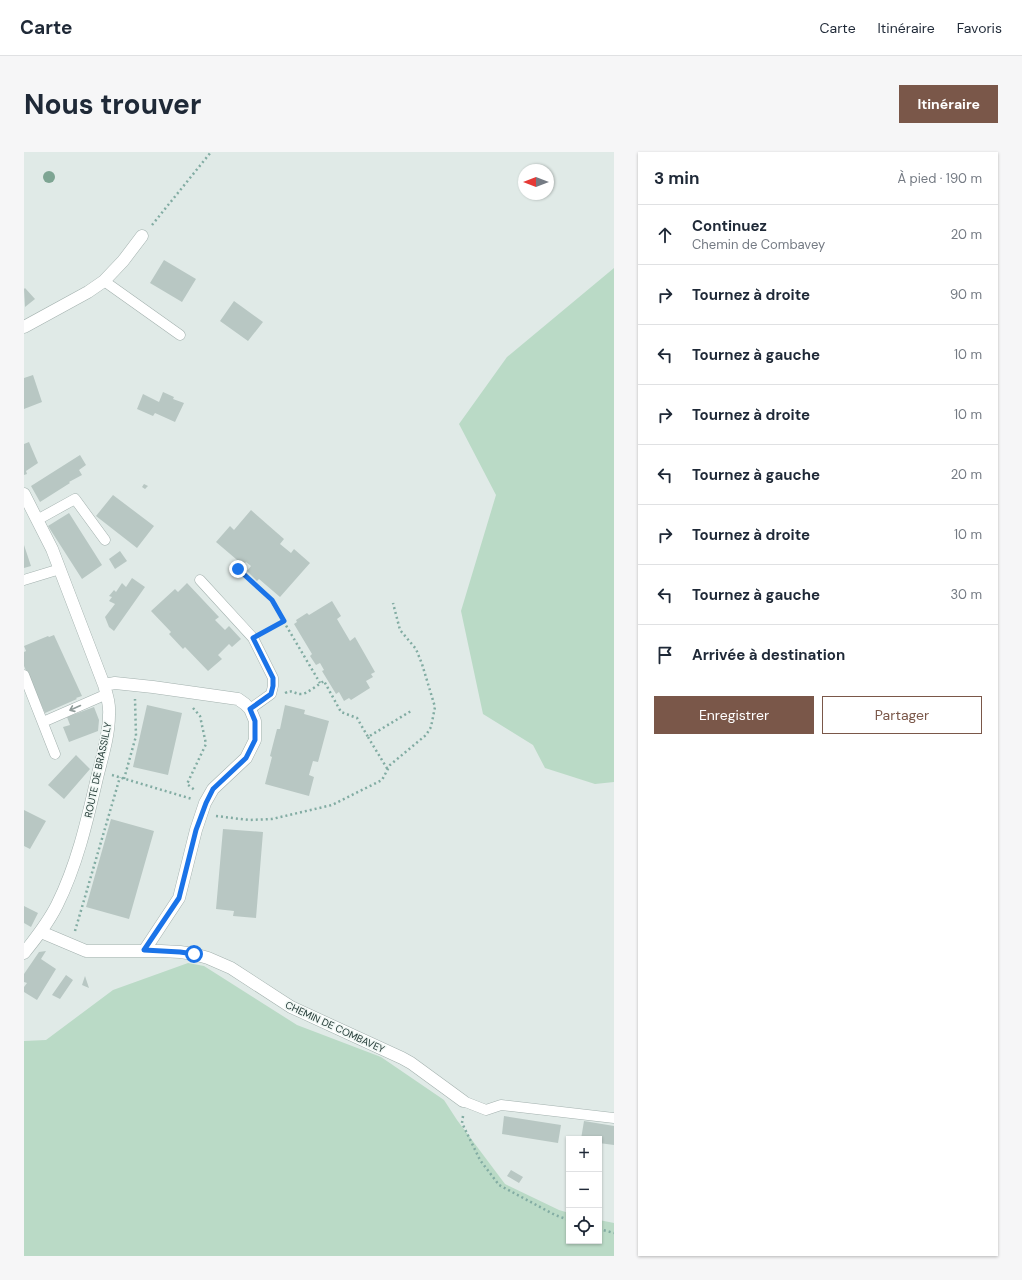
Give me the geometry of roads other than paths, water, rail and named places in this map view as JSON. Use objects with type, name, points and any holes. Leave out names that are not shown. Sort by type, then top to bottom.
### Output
[{"type":"street","points":[[24,327],[88,292],[104,281],[124,261],[142,236]]},
{"type":"street","name":"ROUTE DE BRASSILLY","points":[[24,494],[60,568],[106,690],[110,713],[109,725],[99,771],[71,874],[57,906],[41,932],[24,953]]},
{"type":"street","points":[[106,690],[115,683],[238,700],[250,709],[255,721],[255,740],[246,758],[201,802],[196,830],[179,898],[144,950]]},
{"type":"street","name":"CHEMIN DE COMBAVEY","points":[[41,932],[86,951],[173,951],[194,954],[220,963],[231,968],[278,1000],[291,1007],[402,1058],[464,1101]]},
{"type":"lane","points":[[104,281],[180,335]]},
{"type":"lane","points":[[37,520],[75,499],[105,540]]},
{"type":"lane","points":[[24,580],[60,568]]},
{"type":"lane","points":[[200,580],[253,638],[273,678],[271,694],[250,709]]},
{"type":"lane","points":[[24,674],[55,754]]},
{"type":"lane","points":[[43,722],[106,690]]},
{"type":"lane","points":[[464,1101],[486,1110],[501,1105],[614,1118]]}]
